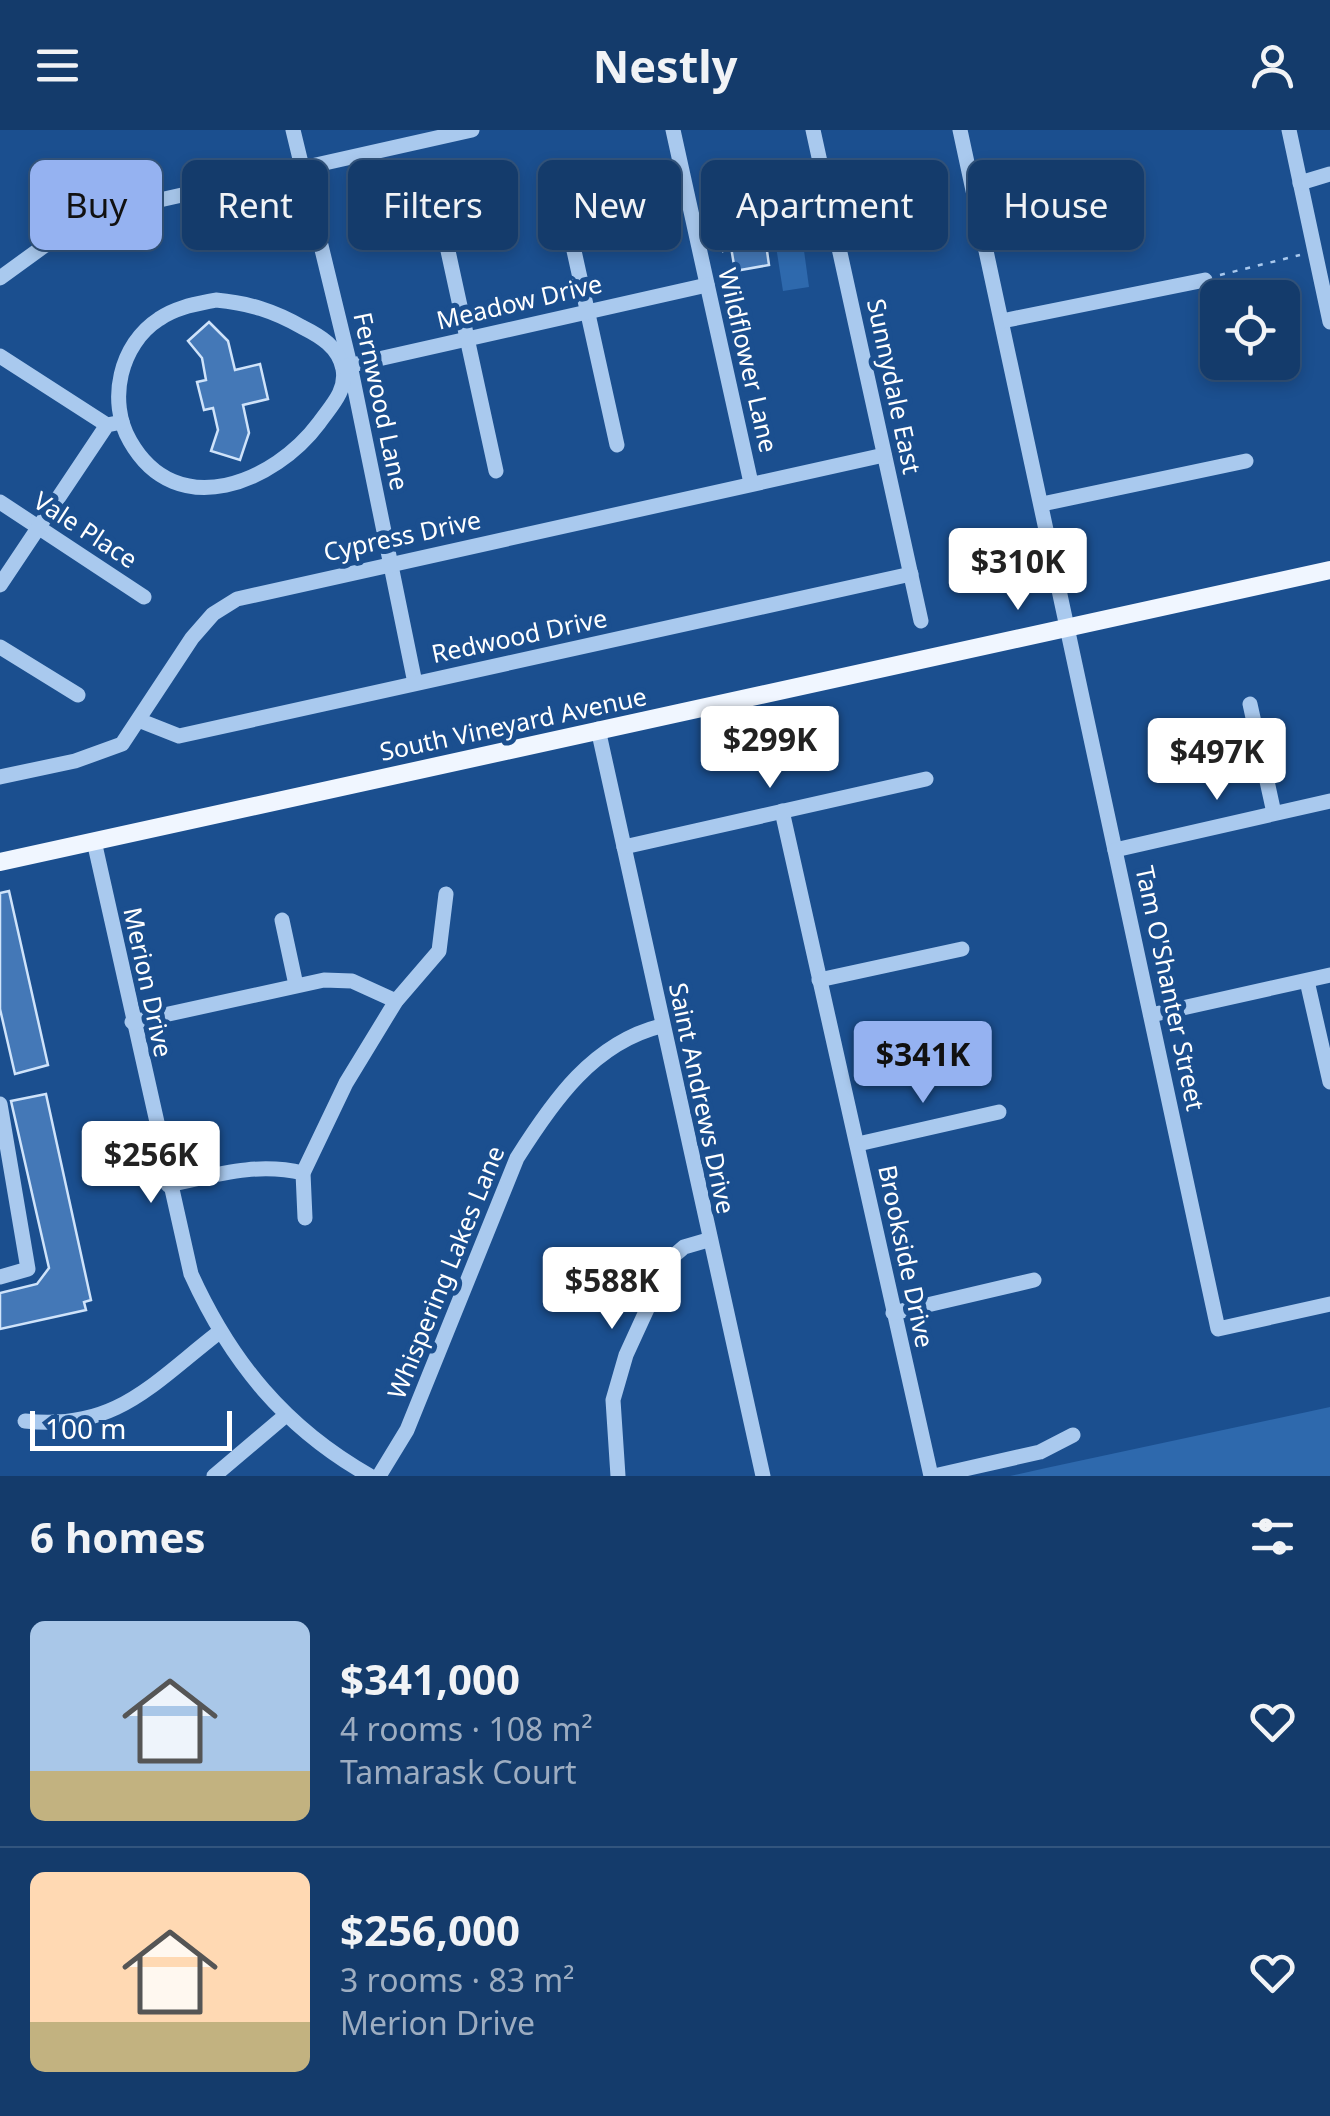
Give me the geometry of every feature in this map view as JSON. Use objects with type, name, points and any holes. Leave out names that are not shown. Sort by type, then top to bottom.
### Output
[{"type":"main road","name":"South Vineyard Avenue","points":[[0,862],[1330,570]]},
{"type":"street","name":"Fernwood Lane","points":[[293,130],[300,160]]},
{"type":"street","points":[[328,162],[472,130]]},
{"type":"street","name":"Wildflower Lane","points":[[674,130],[751,483]]},
{"type":"street","name":"Sunnydale East","points":[[813,130],[921,621]]},
{"type":"street","points":[[961,132],[981,130]]},
{"type":"street","points":[[1289,130],[1330,322]]},
{"type":"street","name":"Tam O'Shanter Street","points":[[961,132],[1218,1329],[1330,1304]]},
{"type":"street","points":[[1300,183],[1330,174]]},
{"type":"street","points":[[0,278],[44,246],[133,206],[182,195]]},
{"type":"street","name":"Fernwood Lane","points":[[320,250],[415,684]]},
{"type":"street","points":[[448,250],[496,471]]},
{"type":"street","points":[[574,250],[618,445]]},
{"type":"street","points":[[1002,322],[1200,281]]},
{"type":"street","name":"Meadow Drive","points":[[346,366],[707,285]]},
{"type":"street","points":[[0,356],[114,424],[168,476],[204,487],[238,484],[272,470],[310,436],[338,398],[346,366],[321,336],[254,304],[216,300],[158,319],[133,347],[118,388],[114,424],[37,527],[0,585]]},
{"type":"street","name":"Cypress Drive","points":[[0,776],[96,755],[122,744],[141,721],[192,638],[225,606],[262,590],[884,455]]},
{"type":"street","points":[[1042,504],[1246,461]]},
{"type":"street","name":"Vale Place","points":[[0,502],[144,597]]},
{"type":"street","name":"Redwood Drive","points":[[141,721],[179,736],[911,574]]},
{"type":"street","points":[[0,647],[78,695]]},
{"type":"street","points":[[1250,704],[1274,814]]},
{"type":"street","name":"Saint Andrews Drive","points":[[598,730],[763,1476]]},
{"type":"street","points":[[624,847],[926,780]]},
{"type":"street","points":[[1115,850],[1330,801]]},
{"type":"street","name":"Brookside Drive","points":[[782,812],[933,1476]]},
{"type":"street","name":"Merion Drive","points":[[94,840],[168,1185],[191,1274],[218,1333],[286,1414],[318,1444],[370,1476]]},
{"type":"street","points":[[304,1218],[303,1173],[346,1082],[396,1001],[439,952],[446,894]]},
{"type":"street","points":[[282,920],[296,985]]},
{"type":"street","points":[[819,980],[962,949]]},
{"type":"street","points":[[1152,1015],[1330,976]]},
{"type":"street","points":[[1307,980],[1330,1082]]},
{"type":"street","points":[[132,1022],[296,985],[352,981],[396,1001]]},
{"type":"street","name":"Whispering Lakes Lane","points":[[379,1476],[407,1430],[517,1158],[542,1118],[596,1057],[630,1034],[661,1026]]},
{"type":"street","points":[[0,1104],[28,1269],[0,1276]]},
{"type":"street","points":[[858,1144],[999,1112]]},
{"type":"street","points":[[168,1185],[252,1166],[271,1165],[303,1173]]},
{"type":"street","points":[[618,1476],[614,1400],[626,1355],[670,1258],[684,1247],[708,1240]]},
{"type":"street","points":[[893,1312],[1034,1280]]},
{"type":"street","points":[[25,1421],[64,1425],[103,1416],[218,1333]]},
{"type":"street","points":[[214,1476],[286,1414]]},
{"type":"street","points":[[933,1476],[1040,1452],[1074,1436]]},
{"type":"path","points":[[1205,280],[1315,252]]},
{"type":"shaded area","points":[[777,250],[804,250],[809,287],[783,291]]},
{"type":"shaded area","points":[[1330,1407],[1330,1476],[1010,1476],[1046,1468]]},
{"type":"building","points":[[732,250],[767,250],[769,265],[735,271]]},
{"type":"building","points":[[209,322],[228,341],[235,370],[260,364],[268,399],[243,405],[249,433],[240,460],[211,451],[218,430],[213,408],[204,410],[197,382],[206,380],[202,358],[188,341]]},
{"type":"building","points":[[9,891],[48,1065],[15,1074],[0,1009],[0,893]]},
{"type":"building","points":[[46,1094],[91,1300],[84,1302],[86,1310],[0,1329],[0,1293],[37,1284],[49,1268],[11,1101]]}]
